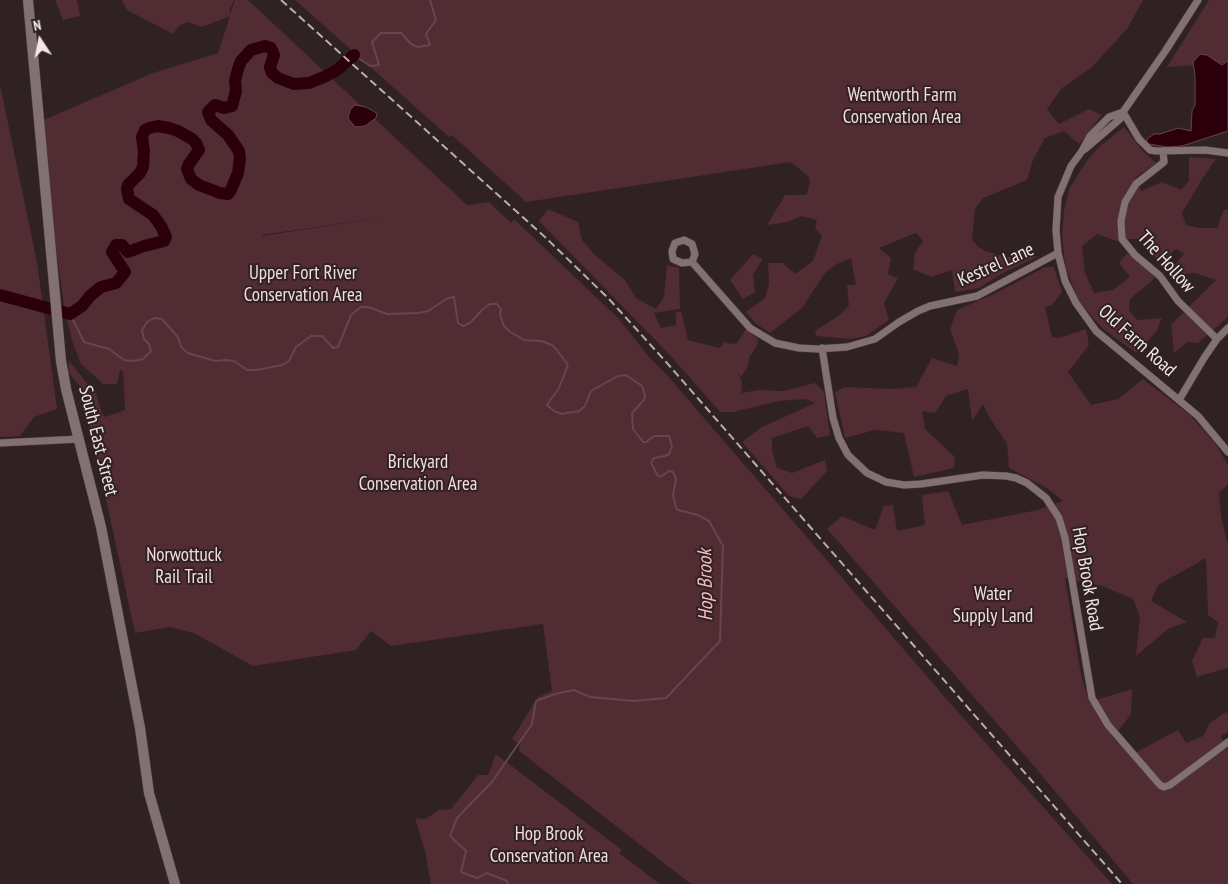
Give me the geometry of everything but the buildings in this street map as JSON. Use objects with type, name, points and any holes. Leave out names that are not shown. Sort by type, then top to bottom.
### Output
[{"type":"main road","name":"South East Street","points":[[28,0],[61,360],[66,389],[101,527],[140,728],[149,793],[175,884]]},
{"type":"street","name":"Old Farm Road","points":[[1198,0],[1117,123],[1082,151],[1071,166],[1058,197],[1056,230],[1058,254],[1066,280],[1076,304],[1096,331],[1198,416],[1228,452]]},
{"type":"street","points":[[1123,112],[1139,139],[1150,150],[1205,150],[1228,153]]},
{"type":"street","name":"The Hollow","points":[[1163,151],[1164,158],[1161,164],[1142,179],[1130,192],[1122,212],[1120,230],[1122,239],[1135,255],[1160,276],[1178,301],[1217,339]]},
{"type":"street","name":"Kestrel Lane","points":[[692,262],[757,333],[775,343],[787,346],[822,348],[848,347],[875,339],[918,311],[930,306],[977,296],[1058,254]]},
{"type":"street","points":[[1179,400],[1204,358],[1217,339],[1228,328]]},
{"type":"street","name":"Hop Brook Road","points":[[822,348],[833,418],[840,438],[844,448],[854,461],[867,473],[886,482],[904,485],[983,475],[1006,476],[1027,483],[1046,498],[1059,518],[1065,538],[1092,698],[1108,725],[1164,788],[1228,742]]},
{"type":"street","points":[[0,444],[80,439]]},
{"type":"green space","points":[[55,0],[77,0],[80,16],[63,20]]},
{"type":"green space","name":"Brickyard Conservation Area","points":[[122,0],[234,0],[229,11],[230,14],[235,0],[248,0],[467,205],[489,202],[511,223],[514,219],[619,319],[649,357],[667,375],[950,703],[1112,884],[691,884],[519,751],[520,745],[512,739],[538,697],[552,691],[543,624],[391,646],[371,631],[356,650],[253,666],[194,633],[170,627],[135,633],[82,389],[68,372],[69,361],[96,394],[105,417],[125,410],[123,371],[120,370],[117,384],[103,384],[81,364],[72,341],[64,306],[39,122],[153,73],[218,53],[230,16],[202,27],[187,22],[178,27],[173,34],[127,10]],"holes":[[[386,217],[262,236],[262,235]]]},
{"type":"green space","name":"Wentworth Farm Conservation Area","points":[[295,0],[1143,0],[1127,29],[1091,68],[1062,88],[1047,109],[1059,124],[1089,109],[1102,115],[1079,144],[1064,131],[1045,138],[1033,160],[1027,180],[983,198],[975,209],[972,239],[977,246],[987,252],[1008,257],[1039,256],[1001,274],[979,288],[955,292],[952,270],[931,277],[913,269],[915,253],[923,241],[916,233],[879,248],[891,258],[888,274],[898,278],[884,303],[889,320],[866,336],[850,339],[816,336],[815,331],[841,314],[849,305],[847,285],[856,285],[851,258],[835,265],[825,273],[802,308],[770,333],[755,323],[746,312],[765,298],[769,284],[768,263],[783,263],[795,274],[813,261],[822,236],[815,228],[817,220],[801,216],[788,222],[767,225],[785,195],[806,195],[810,183],[809,177],[791,162],[526,202],[452,135],[449,137]]},
{"type":"green space","points":[[1209,0],[1228,0],[1228,63],[1167,67]]},
{"type":"green space","points":[[0,85],[37,262],[57,409],[34,417],[20,436],[0,437]]},
{"type":"green space","points":[[1124,127],[1143,151],[1156,163],[1135,178],[1141,191],[1162,182],[1181,190],[1189,180],[1189,157],[1216,159],[1182,213],[1186,225],[1199,228],[1217,228],[1224,210],[1228,209],[1228,317],[1198,343],[1187,342],[1174,353],[1171,325],[1216,280],[1195,273],[1172,275],[1172,268],[1184,254],[1176,249],[1161,262],[1149,252],[1147,239],[1117,241],[1097,234],[1082,246],[1085,273],[1094,293],[1113,290],[1130,277],[1119,263],[1127,253],[1150,270],[1155,278],[1130,299],[1129,310],[1137,320],[1162,318],[1156,332],[1136,353],[1102,328],[1078,300],[1065,265],[1062,236],[1064,211],[1069,189],[1086,162],[1098,148]]},
{"type":"green space","points":[[548,209],[578,222],[582,240],[595,255],[625,280],[636,298],[656,309],[664,297],[667,265],[679,268],[680,309],[654,313],[661,328],[676,325],[676,313],[681,311],[688,340],[720,348],[724,342],[730,344],[737,343],[746,329],[758,339],[757,346],[750,356],[747,368],[741,377],[737,372],[742,382],[741,393],[759,390],[783,391],[815,383],[824,392],[830,435],[817,438],[808,426],[772,438],[772,450],[777,468],[792,473],[825,460],[827,471],[801,499],[789,496],[742,442],[762,427],[815,403],[805,399],[779,401],[733,412],[720,412],[668,353],[539,221]]},
{"type":"green space","points":[[753,254],[763,259],[753,275],[755,292],[743,299],[730,280]]},
{"type":"green space","name":"Water Supply Land","points":[[1045,267],[1054,267],[1062,292],[1052,305],[1045,307],[1052,337],[1059,338],[1086,329],[1089,345],[1068,372],[1091,405],[1118,399],[1143,379],[1190,415],[1215,443],[1228,465],[1228,485],[1219,492],[1221,516],[1228,545],[1228,668],[1197,677],[1192,661],[1203,638],[1215,638],[1218,622],[1208,615],[1206,558],[1158,585],[1151,601],[1187,622],[1168,629],[1136,656],[1140,617],[1133,599],[1102,586],[1065,578],[1081,675],[1089,702],[1132,689],[1131,714],[1113,738],[1131,755],[1178,730],[1186,743],[1203,736],[1210,723],[1226,712],[1228,713],[1228,732],[1221,736],[1228,752],[1228,884],[1133,884],[1028,759],[827,529],[842,516],[875,530],[884,506],[893,505],[897,531],[925,525],[922,495],[948,491],[962,525],[1038,510],[1063,501],[1047,488],[1009,468],[1007,444],[983,404],[972,421],[968,389],[946,396],[935,413],[922,411],[925,429],[955,457],[954,468],[914,477],[904,433],[875,430],[845,438],[835,392],[845,387],[890,389],[916,387],[932,358],[957,366],[959,354],[950,329],[957,310],[994,294]]},
{"type":"green space","name":"Hop Brook Conservation Area","points":[[496,754],[622,850],[619,853],[660,884],[431,884],[425,851],[415,818],[426,819],[439,810],[451,809],[478,775],[488,775]]},
{"type":"shaded area","points":[[1200,54],[1207,55],[1222,65],[1228,61],[1228,131],[1182,146],[1167,147],[1149,144],[1147,139],[1154,134],[1178,128],[1191,131],[1192,111],[1195,105],[1193,62]]},
{"type":"shaded area","points":[[355,105],[366,107],[375,112],[377,114],[376,118],[365,126],[355,127],[348,118],[350,110]]},
{"type":"waterway","points":[[354,55],[370,66],[379,65],[372,42],[381,33],[401,33],[411,44],[418,47],[430,45],[426,34],[436,20],[430,0]]},
{"type":"waterway","points":[[0,295],[70,314],[82,306],[101,287],[116,283],[125,272],[112,252],[116,245],[122,245],[128,252],[164,241],[166,237],[161,226],[153,215],[129,199],[127,189],[128,185],[140,173],[143,167],[144,151],[142,137],[145,130],[149,128],[158,126],[169,128],[192,139],[199,150],[187,169],[191,179],[199,185],[228,194],[238,173],[239,151],[228,135],[211,120],[208,112],[215,105],[224,108],[232,106],[236,91],[235,81],[238,69],[241,61],[251,50],[265,46],[271,48],[274,55],[270,67],[272,73],[278,78],[294,84],[309,83],[324,77],[337,70],[354,55]]},
{"type":"waterway","name":"Hop Brook","points":[[70,314],[84,342],[109,349],[124,360],[134,361],[143,359],[151,351],[149,344],[144,339],[142,330],[147,322],[154,318],[162,319],[178,337],[181,347],[188,353],[215,361],[234,361],[247,370],[257,370],[282,365],[289,361],[296,347],[311,336],[322,336],[333,348],[338,347],[351,315],[361,307],[368,307],[387,314],[419,313],[428,311],[448,298],[454,297],[458,323],[463,326],[470,323],[490,304],[497,304],[501,309],[500,315],[504,326],[509,331],[524,340],[541,341],[552,345],[557,350],[568,365],[559,388],[547,405],[554,411],[562,414],[579,411],[585,406],[591,391],[618,376],[626,375],[642,386],[645,395],[644,400],[632,413],[633,429],[643,442],[654,436],[669,436],[672,446],[669,454],[654,458],[651,463],[660,477],[669,471],[673,472],[676,479],[673,495],[676,508],[698,515],[709,521],[723,546],[720,641],[666,698],[634,701],[590,697],[574,690],[536,701],[532,724],[492,782],[457,818],[450,836],[466,851],[461,872],[477,878],[487,873],[507,881],[508,884]]},
{"type":"railway","points":[[281,0],[546,238],[609,299],[1122,884]]},
{"type":"park label","name":"Upper Fort River Conservation Area","points":[[303,285]]},
{"type":"park label","name":"Norwottuck Rail Trail","points":[[184,567]]}]
